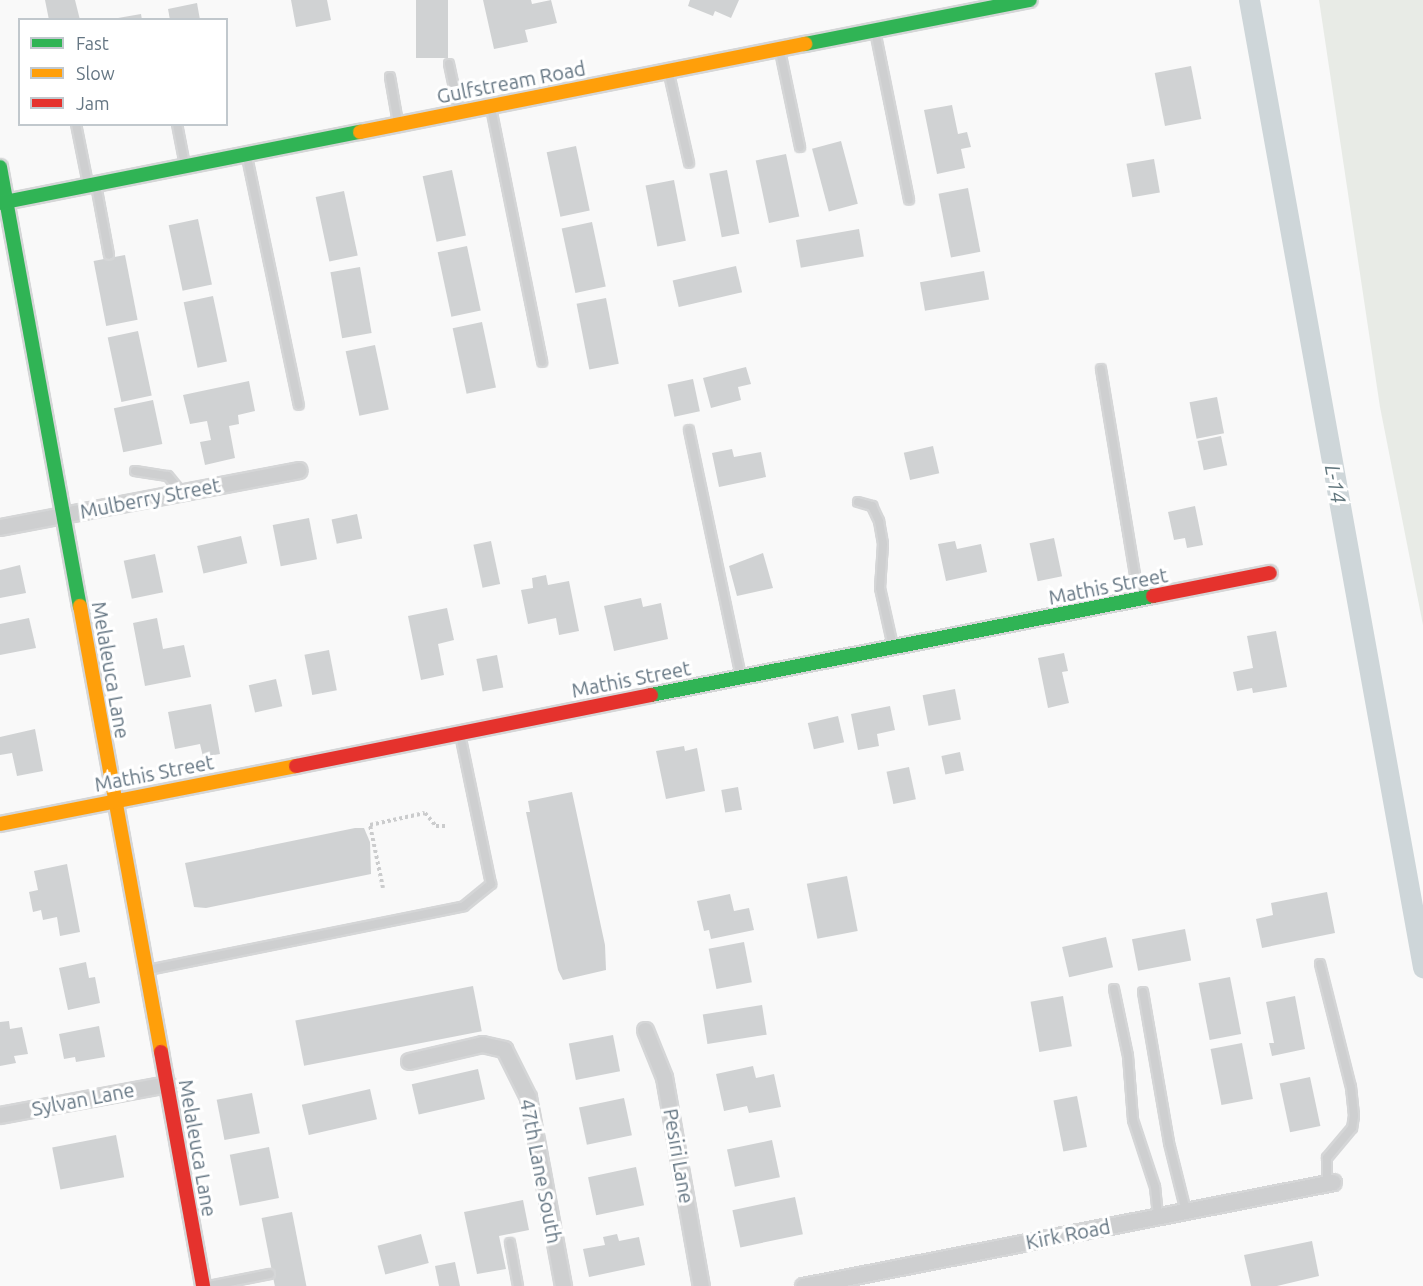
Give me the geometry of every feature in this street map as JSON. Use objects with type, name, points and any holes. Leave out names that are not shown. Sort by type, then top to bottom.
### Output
[{"type":"street","name":"Gulfstream Road","points":[[3,202],[1030,0]]},
{"type":"street","name":"Melaleuca Lane","points":[[0,167],[3,202],[63,514],[203,1286]]},
{"type":"street","name":"Mulberry Street","points":[[0,527],[299,470]]},
{"type":"street","name":"Mathis Street","points":[[0,824],[1270,573]]},
{"type":"street","name":"Pesiri Lane","points":[[645,1030],[664,1077],[701,1286]]},
{"type":"street","name":"47th Lane South","points":[[409,1061],[482,1044],[504,1049],[528,1097],[563,1286]]},
{"type":"street","name":"Sylvan Lane","points":[[0,1115],[167,1084]]},
{"type":"street","name":"Kirk Road","points":[[803,1286],[1330,1182]]},
{"type":"lane","points":[[875,30],[909,200]]},
{"type":"lane","points":[[780,50],[800,147]]},
{"type":"lane","points":[[449,64],[459,112]]},
{"type":"lane","points":[[668,71],[689,163]]},
{"type":"lane","points":[[390,77],[399,124]]},
{"type":"lane","points":[[491,106],[542,362]]},
{"type":"lane","points":[[77,126],[109,255]]},
{"type":"lane","points":[[177,126],[185,166]]},
{"type":"lane","points":[[247,154],[300,405]]},
{"type":"lane","points":[[1101,369],[1140,599]]},
{"type":"lane","points":[[689,429],[741,677]]},
{"type":"lane","points":[[135,471],[168,476],[181,492]]},
{"type":"lane","points":[[858,502],[872,506],[879,521],[883,544],[880,588],[894,647]]},
{"type":"lane","points":[[146,971],[464,906],[490,884],[459,733]]},
{"type":"lane","points":[[1320,964],[1352,1087],[1354,1116],[1352,1128],[1327,1158],[1330,1182]]},
{"type":"lane","points":[[1114,988],[1128,1056],[1133,1120],[1155,1187],[1158,1216]]},
{"type":"lane","points":[[1143,992],[1169,1143],[1186,1211]]},
{"type":"lane","points":[[510,1243],[518,1286]]},
{"type":"lane","points":[[209,1286],[270,1274]]},
{"type":"path","points":[[382,888],[370,825],[425,813],[436,826],[448,826]]},
{"type":"shaded area","points":[[1319,0],[1423,0],[1423,625],[1380,407]]},
{"type":"building","points":[[45,0],[75,0],[80,18],[49,18]]},
{"type":"building","points":[[291,0],[327,0],[331,20],[296,27]]},
{"type":"building","points":[[416,0],[448,0],[448,58],[416,58]]},
{"type":"building","points":[[483,0],[531,0],[532,4],[551,0],[557,23],[525,30],[528,42],[494,49]]},
{"type":"building","points":[[690,0],[739,0],[731,18],[715,11],[713,16],[688,6]]},
{"type":"building","points":[[197,3],[200,18],[170,18],[168,9]]},
{"type":"building","points":[[141,14],[142,18],[118,18]]},
{"type":"building","points":[[1191,66],[1201,119],[1165,126],[1155,73]]},
{"type":"building","points":[[952,105],[958,134],[967,132],[971,147],[961,149],[965,168],[937,174],[924,110]]},
{"type":"building","points":[[841,141],[858,204],[829,212],[812,149]]},
{"type":"building","points":[[576,146],[590,211],[560,217],[547,152]]},
{"type":"building","points":[[786,154],[799,217],[769,223],[756,160]]},
{"type":"building","points":[[1154,159],[1160,192],[1132,197],[1126,164]]},
{"type":"building","points":[[452,170],[466,236],[437,242],[423,176]]},
{"type":"building","points":[[727,170],[739,234],[722,237],[709,173]]},
{"type":"building","points":[[674,180],[686,241],[657,246],[646,186]]},
{"type":"building","points":[[968,188],[980,252],[951,258],[939,194]]},
{"type":"building","points":[[344,191],[358,256],[329,262],[316,197]]},
{"type":"building","points":[[198,219],[212,285],[183,291],[169,225]]},
{"type":"building","points":[[592,222],[606,287],[575,293],[562,228]]},
{"type":"building","points":[[859,229],[864,257],[801,268],[796,240]]},
{"type":"building","points":[[467,246],[481,311],[451,317],[438,252]]},
{"type":"building","points":[[125,255],[138,320],[106,326],[94,261]]},
{"type":"building","points":[[736,266],[742,292],[679,307],[673,281]]},
{"type":"building","points":[[360,267],[372,333],[342,338],[330,272]]},
{"type":"building","points":[[984,271],[989,300],[925,311],[920,282]]},
{"type":"building","points":[[213,296],[227,362],[198,368],[184,302]]},
{"type":"building","points":[[606,298],[619,364],[589,369],[577,304]]},
{"type":"building","points":[[482,322],[496,388],[467,394],[453,328]]},
{"type":"building","points":[[138,331],[152,396],[121,402],[108,337]]},
{"type":"building","points":[[375,345],[389,410],[359,416],[346,351]]},
{"type":"building","points":[[746,367],[751,384],[738,387],[741,400],[711,408],[703,378]]},
{"type":"building","points":[[693,379],[700,411],[674,417],[668,384]]},
{"type":"building","points":[[249,381],[255,411],[238,415],[239,424],[229,426],[235,458],[205,465],[200,442],[211,440],[207,421],[190,424],[183,395]]},
{"type":"building","points":[[1217,397],[1224,433],[1197,439],[1190,402]]},
{"type":"building","points":[[153,400],[162,444],[123,452],[114,408]]},
{"type":"building","points":[[1221,436],[1227,465],[1204,470],[1198,441]]},
{"type":"building","points":[[933,446],[939,473],[910,480],[904,453]]},
{"type":"building","points":[[732,449],[734,457],[761,452],[766,477],[719,487],[712,453]]},
{"type":"building","points":[[1195,506],[1203,545],[1187,548],[1185,538],[1174,540],[1168,512]]},
{"type":"building","points":[[357,514],[362,538],[337,544],[332,519]]},
{"type":"building","points":[[309,518],[317,559],[281,566],[273,525]]},
{"type":"building","points":[[241,536],[247,563],[203,573],[197,546]]},
{"type":"building","points":[[1054,538],[1062,576],[1038,581],[1030,543]]},
{"type":"building","points":[[491,541],[500,584],[483,588],[473,545]]},
{"type":"building","points":[[955,541],[957,549],[981,544],[987,572],[946,581],[938,544]]},
{"type":"building","points":[[763,553],[773,588],[737,596],[729,566]]},
{"type":"building","points":[[155,554],[163,592],[132,599],[124,561]]},
{"type":"building","points":[[20,565],[26,593],[0,598],[0,570]]},
{"type":"building","points":[[546,575],[548,585],[569,581],[579,631],[559,635],[556,618],[528,624],[521,590],[533,588],[532,578]]},
{"type":"building","points":[[641,598],[643,607],[661,603],[668,639],[614,651],[604,606]]},
{"type":"building","points":[[447,608],[454,640],[438,644],[444,675],[421,680],[408,616]]},
{"type":"building","points":[[29,618],[36,648],[0,655],[0,624]]},
{"type":"building","points":[[157,618],[163,649],[184,645],[191,677],[145,686],[133,623]]},
{"type":"building","points":[[1276,631],[1287,687],[1253,693],[1252,688],[1237,691],[1233,672],[1253,668],[1247,636]]},
{"type":"building","points":[[329,650],[337,690],[312,695],[304,655]]},
{"type":"building","points":[[1064,653],[1068,671],[1062,672],[1069,703],[1048,708],[1038,658]]},
{"type":"building","points":[[497,655],[503,687],[483,691],[476,659]]},
{"type":"building","points":[[276,679],[282,706],[255,713],[249,685]]},
{"type":"building","points":[[955,689],[961,719],[929,726],[923,695]]},
{"type":"building","points":[[211,704],[220,754],[203,757],[200,744],[175,749],[168,712]]},
{"type":"building","points":[[890,706],[895,730],[877,734],[879,746],[858,750],[851,714]]},
{"type":"building","points":[[838,716],[844,742],[814,749],[808,723]]},
{"type":"building","points":[[35,729],[43,771],[17,776],[12,753],[0,755],[0,737]]},
{"type":"building","points":[[684,746],[685,751],[697,748],[705,791],[666,799],[656,751]]},
{"type":"building","points":[[960,752],[964,771],[945,775],[941,756]]},
{"type":"building","points":[[909,767],[916,799],[893,804],[887,772]]},
{"type":"building","points":[[738,787],[742,810],[725,813],[721,790]]},
{"type":"building","points":[[572,792],[605,945],[606,970],[563,980],[558,970],[526,812],[530,812],[528,801]]},
{"type":"building","points":[[364,828],[370,842],[371,874],[206,908],[194,907],[185,863]]},
{"type":"building","points":[[67,864],[80,932],[60,936],[57,917],[43,920],[41,910],[33,912],[29,892],[38,890],[34,871]]},
{"type":"building","points":[[847,876],[858,931],[817,939],[807,884]]},
{"type":"building","points":[[1327,892],[1335,933],[1262,948],[1256,919],[1273,915],[1271,903]]},
{"type":"building","points":[[730,894],[734,911],[749,908],[754,930],[711,939],[709,930],[704,931],[697,901]]},
{"type":"building","points":[[1185,929],[1191,960],[1138,971],[1132,939]]},
{"type":"building","points":[[1106,937],[1113,967],[1069,977],[1062,947]]},
{"type":"building","points":[[744,942],[752,982],[716,989],[709,949]]},
{"type":"building","points":[[86,962],[89,978],[95,977],[100,1003],[68,1010],[59,968]]},
{"type":"building","points":[[1230,977],[1241,1034],[1210,1040],[1199,983]]},
{"type":"building","points":[[473,986],[482,1031],[304,1066],[295,1021]]},
{"type":"building","points":[[1063,996],[1072,1046],[1039,1052],[1031,1002]]},
{"type":"building","points":[[1295,996],[1305,1049],[1272,1056],[1269,1043],[1274,1043],[1266,1002]]},
{"type":"building","points":[[762,1005],[767,1035],[707,1044],[703,1014]]},
{"type":"building","points":[[9,1021],[10,1029],[22,1027],[28,1054],[14,1056],[16,1063],[0,1066],[0,1022]]},
{"type":"building","points":[[99,1026],[105,1057],[76,1062],[75,1057],[64,1059],[59,1034]]},
{"type":"building","points":[[613,1035],[620,1071],[576,1080],[569,1044]]},
{"type":"building","points":[[1242,1043],[1253,1099],[1221,1105],[1211,1049]]},
{"type":"building","points":[[753,1066],[756,1078],[774,1074],[781,1107],[749,1113],[747,1106],[724,1111],[716,1074]]},
{"type":"building","points":[[478,1069],[485,1099],[419,1115],[412,1084]]},
{"type":"building","points":[[1310,1077],[1320,1126],[1290,1132],[1280,1083]]},
{"type":"building","points":[[370,1089],[377,1119],[309,1135],[302,1105]]},
{"type":"building","points":[[252,1093],[260,1133],[224,1140],[217,1100]]},
{"type":"building","points":[[1077,1096],[1087,1147],[1063,1152],[1053,1101]]},
{"type":"building","points":[[624,1098],[632,1135],[587,1145],[579,1108]]},
{"type":"building","points":[[116,1135],[124,1177],[60,1190],[52,1147]]},
{"type":"building","points":[[772,1140],[780,1177],[735,1187],[727,1150]]},
{"type":"building","points":[[269,1147],[279,1198],[240,1206],[230,1155]]},
{"type":"building","points":[[636,1167],[644,1205],[596,1215],[588,1177]]},
{"type":"building","points":[[795,1197],[803,1234],[740,1247],[732,1210]]},
{"type":"building","points":[[523,1200],[529,1230],[499,1236],[506,1269],[477,1274],[464,1212]]},
{"type":"building","points":[[292,1212],[306,1286],[275,1286],[262,1218]]},
{"type":"building","points":[[421,1234],[429,1263],[385,1275],[378,1246]]},
{"type":"building","points":[[617,1234],[619,1241],[639,1237],[645,1265],[589,1277],[583,1249],[605,1245],[603,1237]]},
{"type":"building","points":[[1312,1241],[1319,1276],[1277,1286],[1251,1286],[1244,1255]]},
{"type":"building","points":[[455,1262],[460,1286],[439,1286],[435,1266]]},
{"type":"waterway","name":"L-14","points":[[1249,0],[1423,967]]},
{"type":"traffic: fast","points":[[805,44],[1030,0]]},
{"type":"traffic: fast","points":[[0,203],[360,132]]},
{"type":"traffic: fast","points":[[0,167],[80,606]]},
{"type":"traffic: fast","points":[[651,695],[1153,596]]},
{"type":"traffic: slow","points":[[360,132],[805,44]]},
{"type":"traffic: slow","points":[[80,606],[161,1052]]},
{"type":"traffic: slow","points":[[0,824],[296,766]]},
{"type":"traffic: jam","points":[[1153,596],[1270,573]]},
{"type":"traffic: jam","points":[[296,766],[651,695]]},
{"type":"traffic: jam","points":[[161,1052],[203,1286]]}]
